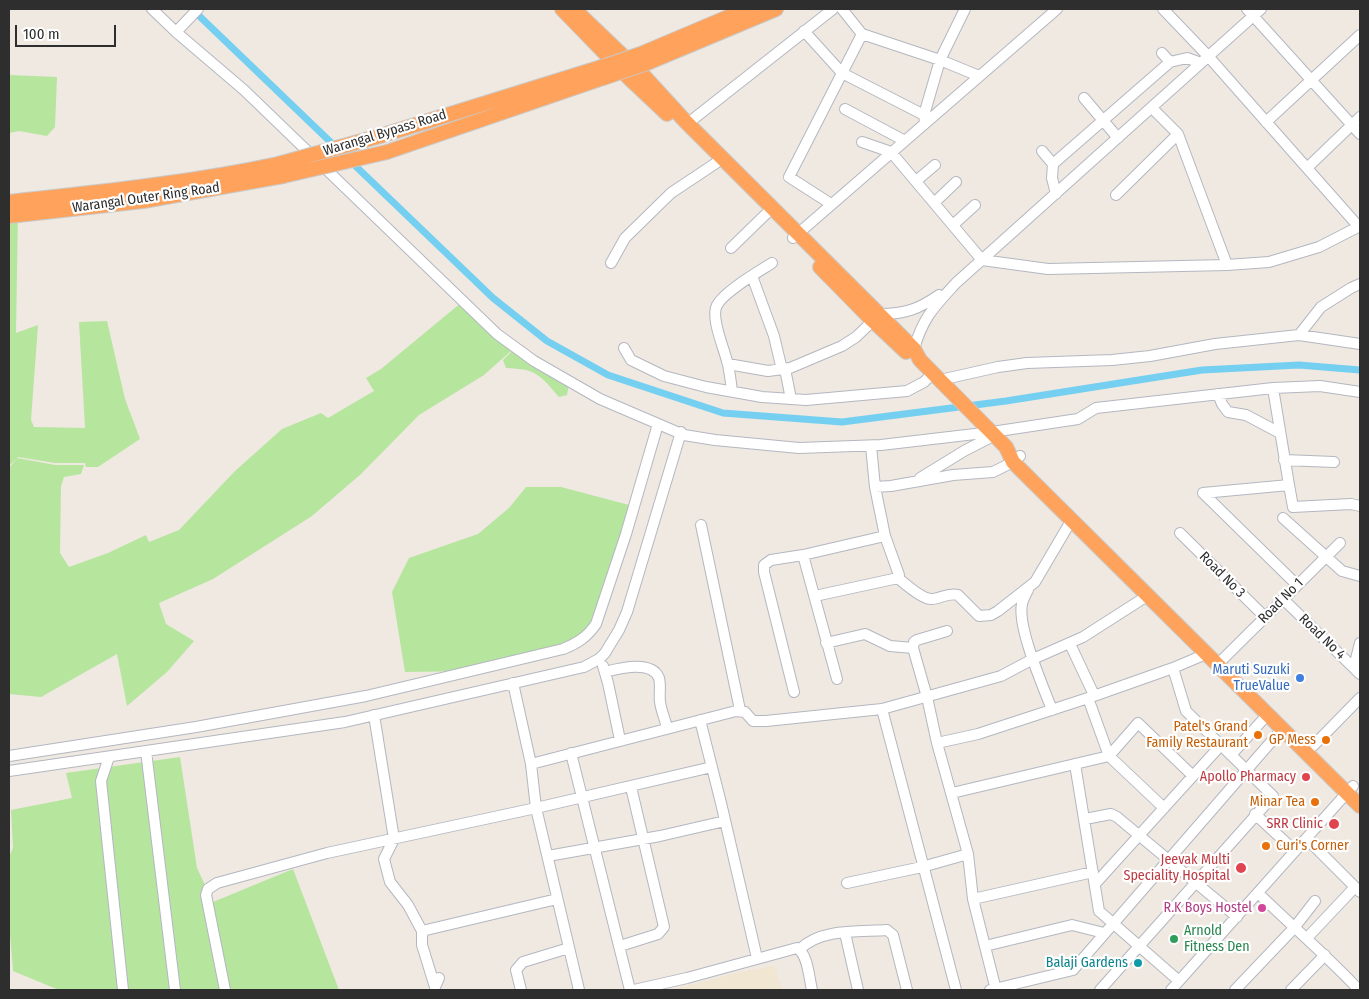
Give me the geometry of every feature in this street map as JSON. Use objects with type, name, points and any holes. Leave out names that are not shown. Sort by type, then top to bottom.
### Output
[{"type":"highway","points":[[562,9],[716,164],[767,213],[796,236]]},
{"type":"highway","points":[[574,9],[643,75],[687,124],[876,317],[898,346],[909,355],[917,354],[1006,447],[1072,521],[1268,714],[1355,790]]},
{"type":"highway","name":"Warangal Bypass Road","points":[[645,58],[747,9]]},
{"type":"highway","name":"Warangal Bypass Road","points":[[9,202],[281,170],[388,152],[776,9]]},
{"type":"highway","name":"Warangal Bypass Road","points":[[281,170],[543,84],[604,72]]},
{"type":"highway","name":"Warangal Outer Ring Road","points":[[9,216],[143,201],[281,170]]},
{"type":"highway","points":[[1017,459],[1313,746],[1355,790],[1360,806]]},
{"type":"street","points":[[152,9],[244,90],[497,334],[534,361],[600,399],[681,432],[684,435],[799,448],[871,446],[992,432],[1078,419],[1096,408],[1218,394],[1273,388],[1320,386],[1360,392]]},
{"type":"street","points":[[176,32],[198,9]]},
{"type":"street","points":[[687,124],[832,9]]},
{"type":"street","points":[[842,9],[862,34],[940,60],[979,76]]},
{"type":"street","points":[[924,119],[940,60],[965,9]]},
{"type":"street","points":[[796,236],[891,152],[924,119],[979,76],[1055,9]]},
{"type":"street","points":[[862,142],[891,152],[982,260],[1048,269],[1227,265],[1269,262],[1319,247],[1360,227],[1266,122],[1204,60],[1163,9]]},
{"type":"street","points":[[917,354],[918,333],[929,312],[956,283],[1152,108],[1253,11],[1360,134]]},
{"type":"street","points":[[804,31],[842,73],[924,119]]},
{"type":"street","points":[[831,204],[789,177],[862,34]]},
{"type":"street","points":[[1266,122],[1360,35]]},
{"type":"street","points":[[1162,53],[1170,62]]},
{"type":"street","points":[[1053,164],[1170,62],[1187,58],[1204,60]]},
{"type":"street","points":[[1084,98],[1118,138]]},
{"type":"street","points":[[1152,108],[1178,134],[1227,265]]},
{"type":"street","points":[[845,109],[904,140]]},
{"type":"street","points":[[1306,168],[1360,117]]},
{"type":"street","points":[[1116,195],[1178,134]]},
{"type":"street","points":[[1042,151],[1053,164],[1052,178],[1056,194]]},
{"type":"street","points":[[611,263],[626,238],[658,205],[671,193],[716,164]]},
{"type":"street","points":[[916,181],[934,165]]},
{"type":"street","points":[[934,203],[956,182]]},
{"type":"street","points":[[953,225],[975,205]]},
{"type":"street","points":[[731,248],[767,213]]},
{"type":"street","points":[[732,392],[728,364],[717,325],[715,313],[717,306],[722,298],[772,263]]},
{"type":"street","points":[[752,276],[774,336],[791,399]]},
{"type":"street","points":[[728,364],[768,371],[790,368],[842,346],[856,337],[876,317],[907,312],[923,306],[956,283]]},
{"type":"street","points":[[1299,335],[1321,307],[1360,284]]},
{"type":"street","points":[[624,348],[631,360],[664,376],[732,392],[762,397],[806,400],[907,391],[924,382],[1027,363],[1112,360],[1150,356],[1215,344],[1299,335],[1360,344]]},
{"type":"street","points":[[1273,388],[1293,507],[1351,504],[1360,506]]},
{"type":"street","points":[[1218,394],[1228,412],[1246,415],[1280,433]]},
{"type":"street","points":[[9,756],[196,727],[366,696],[563,649],[576,644],[587,636],[596,624],[626,534],[658,424]]},
{"type":"street","points":[[9,771],[345,722],[584,667],[599,659],[611,646],[627,612],[681,432]]},
{"type":"street","points":[[916,481],[992,432]]},
{"type":"street","points":[[871,446],[875,486],[886,536],[897,566],[898,578]]},
{"type":"street","points":[[875,486],[891,486],[953,475],[993,472],[1017,459]]},
{"type":"street","points":[[1284,460],[1334,462]]},
{"type":"street","points":[[1289,485],[1203,494],[1298,585]]},
{"type":"street","points":[[1283,518],[1327,556],[1342,572],[1360,576]]},
{"type":"street","points":[[1052,710],[1033,659],[1023,627],[1021,612],[1024,597],[1030,586],[1072,521]]},
{"type":"street","points":[[701,525],[740,710]]},
{"type":"street","name":"Road No 3","points":[[1180,533],[1265,618]]},
{"type":"street","points":[[794,692],[764,568],[766,563],[771,560],[803,556],[886,536]]},
{"type":"street","name":"Road No 1","points":[[1223,659],[1340,543]]},
{"type":"street","points":[[803,556],[837,679]]},
{"type":"street","points":[[815,596],[898,578],[926,599],[934,599],[950,594],[958,595],[974,613],[984,617],[998,611],[1030,586]]},
{"type":"street","points":[[531,764],[740,710],[745,712],[750,719],[757,722],[882,708],[927,697],[1001,676],[1033,659],[1083,637],[1148,596]]},
{"type":"street","name":"Road No 4","points":[[1283,599],[1357,671]]},
{"type":"street","points":[[946,631],[917,640],[914,642],[913,648],[968,854],[973,900],[994,990],[1073,970],[1283,728]]},
{"type":"street","points":[[826,643],[865,634],[890,646],[913,648]]},
{"type":"street","points":[[1357,671],[1360,643]]},
{"type":"street","points":[[1070,644],[1091,696],[1110,756],[1164,808]]},
{"type":"street","points":[[938,742],[978,734],[1052,710],[1173,668],[1206,654]]},
{"type":"street","points":[[599,659],[606,672],[620,740]]},
{"type":"street","points":[[606,672],[635,666],[654,672],[659,679],[660,702],[667,728]]},
{"type":"street","points":[[1100,990],[1273,796],[1186,710],[1173,668]]},
{"type":"street","points":[[513,683],[531,764],[536,808],[580,990]]},
{"type":"street","points":[[1313,746],[1360,698]]},
{"type":"street","points":[[882,708],[922,867],[956,990]]},
{"type":"street","points":[[1231,755],[1268,714]]},
{"type":"street","points":[[374,715],[394,839],[384,859],[390,882],[408,905],[422,931],[420,936],[422,945],[435,987],[439,978]]},
{"type":"street","points":[[700,720],[757,958]]},
{"type":"street","points":[[952,793],[1110,756],[1138,723],[1193,776]]},
{"type":"street","points":[[1095,884],[1221,745]]},
{"type":"street","points":[[146,751],[174,990]]},
{"type":"street","points":[[571,753],[630,990]]},
{"type":"street","points":[[109,757],[101,781],[123,990]]},
{"type":"street","points":[[1075,764],[1099,911],[1179,981]]},
{"type":"street","points":[[225,990],[206,895],[208,889],[216,883],[299,860],[631,787],[712,767]]},
{"type":"street","points":[[620,946],[658,934],[664,927],[631,787]]},
{"type":"street","points":[[1171,990],[1295,851],[1355,790]]},
{"type":"street","points":[[1085,819],[1111,814],[1118,817],[1237,917]]},
{"type":"street","points":[[1256,814],[1295,851]]},
{"type":"street","points":[[548,856],[644,839],[725,821]]},
{"type":"street","points":[[1307,839],[1358,890],[1307,938]]},
{"type":"street","points":[[847,883],[922,867],[968,854]]},
{"type":"street","points":[[973,900],[1093,872]]},
{"type":"street","points":[[1258,893],[1325,955],[1359,990]]},
{"type":"street","points":[[422,931],[557,899]]},
{"type":"street","points":[[1235,990],[1294,928],[1315,901]]},
{"type":"street","points":[[985,946],[1072,925],[1104,933]]},
{"type":"street","points":[[800,949],[807,942],[822,936],[890,931],[893,934],[907,990]]},
{"type":"street","points":[[845,933],[858,990]]},
{"type":"street","points":[[521,990],[516,970],[523,962],[569,948]]},
{"type":"street","points":[[634,990],[687,978],[792,948],[800,949],[804,955],[812,990]]},
{"type":"street","points":[[1291,990],[1325,955]]},
{"type":"shaded area","points":[[774,966],[783,990],[671,990],[740,972]]},
{"type":"green space","points":[[9,75],[57,77],[55,127],[47,136],[19,131],[9,133]]},
{"type":"green space","points":[[9,211],[18,212],[16,333],[38,325],[31,420],[34,427],[85,428],[79,322],[107,321],[125,399],[140,439],[98,467],[86,467],[85,463],[55,463],[18,457],[9,466]]},
{"type":"green space","points":[[462,302],[512,350],[484,375],[419,415],[361,474],[312,516],[213,579],[159,603],[166,624],[194,641],[167,672],[127,706],[117,654],[41,697],[9,694],[9,468],[17,458],[55,465],[84,465],[81,474],[64,477],[61,486],[60,553],[69,567],[108,553],[146,535],[149,542],[179,530],[235,471],[282,429],[321,413],[328,418],[374,391],[366,378],[381,369]]},
{"type":"green space","points":[[513,350],[569,384],[567,395],[559,397],[542,378],[531,372],[506,368],[503,360]]},
{"type":"green space","points":[[526,487],[561,487],[629,505],[621,539],[584,640],[474,671],[405,672],[392,592],[409,558],[478,534],[509,508]]},
{"type":"green space","points":[[180,757],[197,868],[213,902],[293,869],[339,990],[59,990],[13,971],[9,921],[9,857],[13,848],[11,810],[72,798],[66,773]]},
{"type":"waterway","points":[[193,10],[493,298],[547,341],[608,375],[723,413],[842,422],[1006,401],[1202,370],[1299,365],[1360,370]]},
{"type":"place","name":"Maruti Suzuki TrueValue","points":[[1300,678]]},
{"type":"place","name":"Patel's Grand Family Restaurant","points":[[1258,735]]},
{"type":"place","name":"GP Mess","points":[[1326,740]]},
{"type":"place","name":"Apollo Pharmacy","points":[[1306,777]]},
{"type":"place","name":"Minar Tea","points":[[1315,802]]},
{"type":"place","name":"SRR Clinic","points":[[1334,824]]},
{"type":"place","name":"Curi's Corner","points":[[1266,846]]},
{"type":"place","name":"Jeevak Multi Speciality Hospital","points":[[1241,868]]},
{"type":"place","name":"R.K Boys Hostel","points":[[1262,908]]},
{"type":"place","name":"Arnold Fitness Den","points":[[1174,939]]},
{"type":"place","name":"Balaji Gardens","points":[[1138,963]]}]
